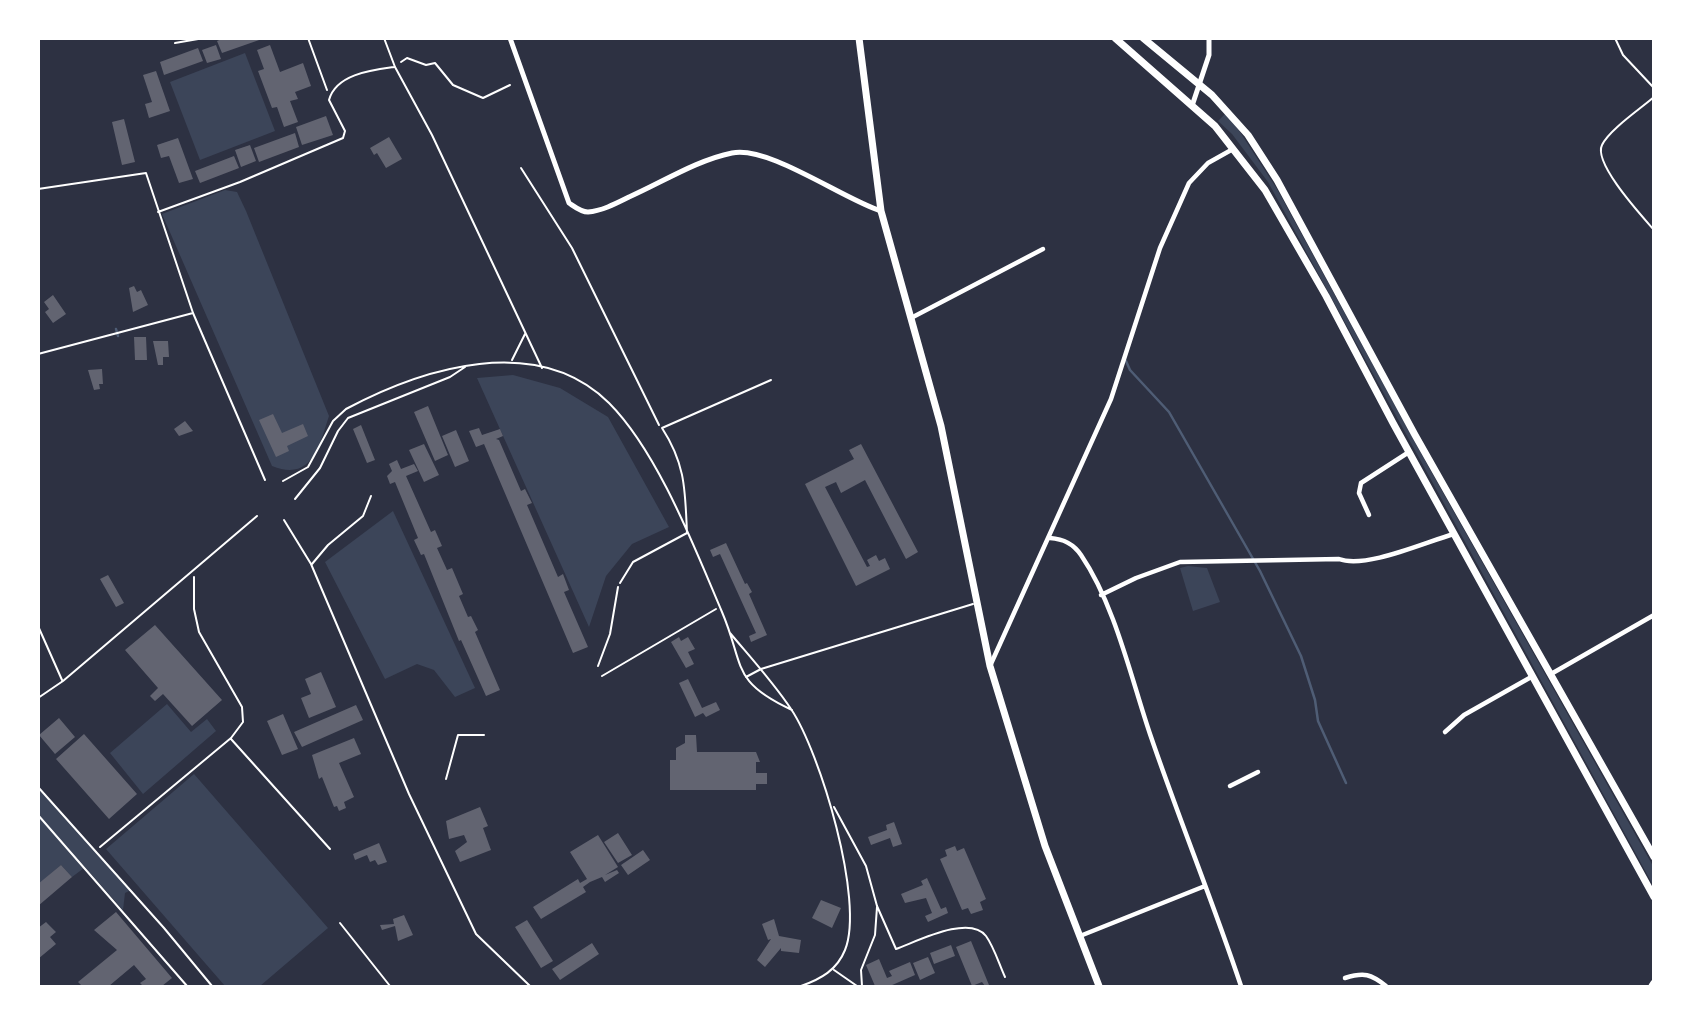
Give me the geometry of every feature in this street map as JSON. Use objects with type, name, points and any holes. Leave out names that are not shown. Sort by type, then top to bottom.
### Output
[{"type":"main road","points":[[859,38],[881,211],[941,426],[990,666],[1025,786],[1099,986]]},
{"type":"main road","points":[[1115,38],[1193,103],[1235,148],[1265,190],[1326,296],[1654,897]]},
{"type":"main road","points":[[1143,38],[1198,83],[1248,135],[1277,180],[1549,676],[1654,857]]},
{"type":"street","points":[[510,38],[569,203],[576,209],[587,212],[612,205],[698,166],[741,152],[776,160],[842,195],[881,211]]},
{"type":"street","points":[[1193,103],[1209,55],[1209,38]]},
{"type":"street","points":[[990,666],[1050,538],[1125,364],[1160,248],[1189,183],[1208,163],[1235,148]]},
{"type":"street","points":[[911,318],[1043,249]]},
{"type":"street","points":[[1369,515],[1359,493],[1361,482],[1409,452]]},
{"type":"street","points":[[1101,596],[1136,578],[1180,562],[1213,559],[1250,562],[1339,559],[1347,562],[1394,553],[1454,534]]},
{"type":"street","points":[[1050,538],[1062,539],[1074,547],[1101,596],[1137,684],[1150,734],[1241,986]]},
{"type":"street","points":[[1549,676],[1654,615]]},
{"type":"street","points":[[1445,732],[1464,715],[1532,676]]},
{"type":"street","points":[[1230,786],[1258,772]]},
{"type":"street","points":[[1079,936],[1205,887]]},
{"type":"street","points":[[1345,978],[1362,972],[1374,976],[1386,986]]},
{"type":"lane","points":[[384,38],[395,67],[432,135],[542,368]]},
{"type":"lane","points":[[1615,38],[1623,55],[1654,88]]},
{"type":"lane","points":[[157,212],[240,182],[343,138],[345,131],[331,107],[329,96],[337,86],[364,71],[395,67]]},
{"type":"lane","points":[[1654,97],[1603,143],[1600,155],[1606,169],[1654,230]]},
{"type":"lane","points":[[38,189],[146,173],[193,313],[265,480]]},
{"type":"lane","points":[[38,354],[193,313]]},
{"type":"lane","points":[[510,361],[519,350],[525,333]]},
{"type":"lane","points":[[283,481],[307,467],[333,421],[346,409],[427,376],[466,366],[510,361],[542,368],[583,384],[609,403],[644,452],[687,533],[730,633],[735,658],[746,677],[754,688],[792,710]]},
{"type":"lane","points":[[295,499],[320,468],[338,431],[348,418],[450,377],[466,366]]},
{"type":"lane","points":[[687,533],[685,478],[676,450],[662,428],[771,380]]},
{"type":"lane","points":[[312,564],[328,545],[363,516],[371,496]]},
{"type":"lane","points":[[38,698],[62,681],[257,516]]},
{"type":"lane","points":[[284,520],[312,564],[409,794],[476,934],[530,986]]},
{"type":"lane","points":[[620,583],[634,562],[687,533]]},
{"type":"lane","points":[[746,677],[761,669],[978,602]]},
{"type":"lane","points":[[38,626],[62,681]]},
{"type":"lane","points":[[730,633],[792,710],[833,805],[866,866],[877,906],[896,950],[950,929],[973,929],[986,937],[1005,977]]},
{"type":"lane","points":[[38,787],[96,850],[212,986]]},
{"type":"lane","points":[[801,986],[833,970],[846,948],[851,921],[833,805]]},
{"type":"lane","points":[[862,986],[860,970],[875,935],[877,906]]},
{"type":"lane","points":[[340,923],[390,986]]},
{"type":"lane","points":[[833,970],[857,986]]},
{"type":"path","points":[[175,43],[204,38]]},
{"type":"path","points":[[308,38],[329,96]]},
{"type":"path","points":[[395,67],[407,58],[426,65],[435,63],[453,85],[483,98],[510,85]]},
{"type":"path","points":[[522,168],[572,248],[662,428]]},
{"type":"path","points":[[96,850],[231,738],[243,722],[243,707],[197,626],[194,569]]},
{"type":"path","points":[[598,666],[610,634],[614,599],[620,583]]},
{"type":"path","points":[[603,676],[719,607]]},
{"type":"path","points":[[446,779],[458,735],[484,735]]},
{"type":"path","points":[[231,738],[330,849]]},
{"type":"path","points":[[38,815],[187,986]]},
{"type":"shaded area","points":[[245,53],[275,131],[200,160],[170,82]]},
{"type":"shaded area","points":[[1227,112],[1277,189],[1428,466],[1653,866],[1653,885],[1268,182],[1232,134],[1218,121]]},
{"type":"shaded area","points":[[225,190],[237,192],[246,211],[329,416],[312,458],[296,469],[286,470],[272,466],[162,214]]},
{"type":"shaded area","points":[[513,375],[560,388],[608,417],[669,527],[632,544],[606,576],[589,627],[477,378]]},
{"type":"shaded area","points":[[393,511],[475,688],[455,697],[434,670],[417,664],[385,679],[325,562]]},
{"type":"shaded area","points":[[1180,568],[1207,568],[1220,602],[1193,611]]},
{"type":"shaded area","points":[[167,704],[191,732],[207,719],[216,731],[143,794],[110,753]]},
{"type":"shaded area","points":[[194,774],[328,928],[260,986],[225,986],[106,849]]},
{"type":"shaded area","points":[[38,787],[131,890],[125,893],[123,910],[76,857],[84,868],[72,877],[61,865],[39,884]]},
{"type":"building","points":[[224,38],[262,39],[222,53],[217,41]]},
{"type":"building","points":[[216,45],[221,59],[207,63],[202,50]]},
{"type":"building","points":[[270,45],[280,72],[303,63],[311,86],[295,92],[298,99],[290,101],[298,122],[284,127],[277,107],[272,108],[258,71],[264,69],[257,50]]},
{"type":"building","points":[[198,48],[203,61],[164,75],[160,62]]},
{"type":"building","points":[[156,71],[170,111],[149,118],[145,104],[152,102],[143,75]]},
{"type":"building","points":[[326,116],[333,135],[302,145],[296,127]]},
{"type":"building","points":[[124,119],[135,162],[122,165],[112,122]]},
{"type":"building","points":[[295,133],[299,147],[259,162],[254,148]]},
{"type":"building","points":[[389,137],[402,159],[386,168],[377,153],[374,155],[370,148]]},
{"type":"building","points":[[178,138],[193,179],[179,183],[169,156],[161,158],[157,145]]},
{"type":"building","points":[[250,145],[256,161],[241,167],[235,150]]},
{"type":"building","points":[[234,156],[239,168],[200,183],[195,171]]},
{"type":"building","points":[[134,286],[137,292],[141,290],[148,305],[133,312],[129,288]]},
{"type":"building","points":[[53,295],[66,314],[53,323],[45,312],[49,309],[44,302]]},
{"type":"building","points":[[134,337],[146,337],[147,360],[135,360]]},
{"type":"building","points":[[153,341],[168,341],[169,357],[163,357],[163,365],[158,365]]},
{"type":"building","points":[[102,369],[103,384],[99,384],[100,389],[94,390],[88,370]]},
{"type":"building","points":[[428,406],[448,455],[435,461],[414,412]]},
{"type":"building","points":[[273,414],[282,433],[303,424],[308,436],[287,446],[289,451],[276,457],[259,420]]},
{"type":"building","points":[[185,421],[193,431],[179,436],[174,429]]},
{"type":"building","points":[[361,425],[375,460],[367,463],[353,429]]},
{"type":"building","points":[[479,428],[482,435],[500,429],[503,436],[496,439],[499,440],[521,491],[525,489],[532,503],[527,505],[558,577],[563,574],[569,590],[564,592],[588,647],[573,653],[484,444],[476,447],[469,431]]},
{"type":"building","points":[[456,430],[469,461],[455,467],[442,436]]},
{"type":"building","points":[[424,444],[439,475],[424,482],[409,450]]},
{"type":"building","points":[[861,444],[918,552],[906,559],[865,480],[841,493],[836,482],[825,487],[867,567],[870,566],[867,560],[876,555],[879,561],[885,558],[890,569],[856,586],[805,484],[854,459],[849,450]]},
{"type":"building","points":[[397,460],[401,469],[414,464],[418,471],[406,476],[431,532],[435,530],[442,546],[437,548],[447,570],[452,568],[463,594],[459,596],[468,617],[471,616],[478,630],[475,632],[500,690],[486,696],[461,640],[459,641],[424,554],[421,555],[414,540],[418,538],[395,482],[390,484],[387,476],[392,471],[389,464]]},
{"type":"building","points":[[726,543],[745,584],[747,583],[752,592],[749,594],[767,635],[751,642],[749,636],[756,633],[720,554],[713,557],[710,550]]},
{"type":"building","points":[[108,575],[124,603],[116,607],[100,579]]},
{"type":"building","points":[[155,625],[222,700],[192,726],[163,694],[155,701],[150,696],[158,688],[125,650]]},
{"type":"building","points":[[679,637],[681,641],[688,637],[695,649],[688,652],[694,664],[686,668],[671,642]]},
{"type":"building","points":[[321,672],[336,707],[309,718],[301,698],[311,694],[305,679]]},
{"type":"building","points":[[688,679],[702,708],[716,702],[720,710],[706,717],[703,713],[695,717],[679,683]]},
{"type":"building","points":[[356,705],[363,720],[302,747],[294,732]]},
{"type":"building","points":[[283,714],[298,749],[282,755],[267,721]]},
{"type":"building","points":[[59,718],[75,737],[55,754],[39,735]]},
{"type":"building","points":[[84,734],[137,794],[109,819],[56,759]]},
{"type":"building","points":[[685,735],[696,735],[697,752],[756,752],[760,762],[756,762],[756,773],[767,773],[767,784],[756,784],[756,790],[670,790],[670,760],[676,760],[676,748],[685,743]]},
{"type":"building","points":[[354,738],[361,754],[339,763],[354,797],[344,802],[346,808],[339,811],[337,806],[334,807],[322,777],[319,779],[312,755]]},
{"type":"building","points":[[480,807],[488,826],[483,828],[491,850],[460,862],[455,851],[467,842],[464,835],[449,839],[446,821]]},
{"type":"building","points":[[894,822],[902,844],[893,847],[890,838],[871,845],[868,837],[887,830],[886,825]]},
{"type":"building","points":[[618,833],[632,855],[618,863],[604,842]]},
{"type":"building","points":[[598,835],[618,867],[605,875],[617,870],[619,873],[605,882],[602,877],[590,882],[583,887],[586,892],[541,919],[533,907],[578,879],[580,883],[587,879],[570,852]]},
{"type":"building","points":[[379,843],[387,862],[378,865],[375,860],[370,862],[367,855],[355,860],[353,854]]},
{"type":"building","points":[[955,846],[957,851],[964,848],[986,899],[980,902],[983,910],[971,914],[968,908],[962,910],[940,859],[947,856],[945,850]]},
{"type":"building","points":[[643,850],[650,860],[628,875],[621,865]]},
{"type":"building","points":[[61,865],[72,877],[38,906],[38,884]]},
{"type":"building","points":[[927,878],[941,909],[946,907],[948,913],[928,922],[925,916],[932,913],[926,898],[905,903],[901,894],[923,885],[921,881]]},
{"type":"building","points":[[821,900],[841,908],[832,928],[812,918]]},
{"type":"building","points":[[116,912],[172,978],[162,986],[143,986],[140,983],[146,979],[134,965],[109,986],[82,986],[78,982],[117,950],[94,930]]},
{"type":"building","points":[[404,915],[413,935],[398,941],[395,926],[382,930],[380,925],[394,924],[393,919]]},
{"type":"building","points":[[774,919],[779,936],[801,940],[799,953],[781,951],[781,948],[765,967],[757,960],[771,939],[768,940],[762,924]]},
{"type":"building","points":[[527,920],[553,961],[541,968],[515,927]]},
{"type":"building","points":[[46,922],[56,932],[50,937],[56,944],[38,959],[38,928]]},
{"type":"building","points":[[971,941],[989,985],[985,986],[982,982],[972,986],[956,947]]},
{"type":"building","points":[[592,943],[599,954],[560,980],[552,969]]},
{"type":"building","points":[[951,945],[955,956],[934,964],[930,953]]},
{"type":"building","points":[[928,957],[935,973],[920,980],[913,963]]},
{"type":"building","points":[[879,959],[887,978],[892,976],[889,971],[910,962],[915,975],[890,986],[875,986],[866,965]]},
{"type":"waterway","points":[[116,329],[118,336]]},
{"type":"waterway","points":[[1126,361],[1130,370],[1169,412],[1260,571],[1301,656],[1315,700],[1318,721],[1346,783]]}]
